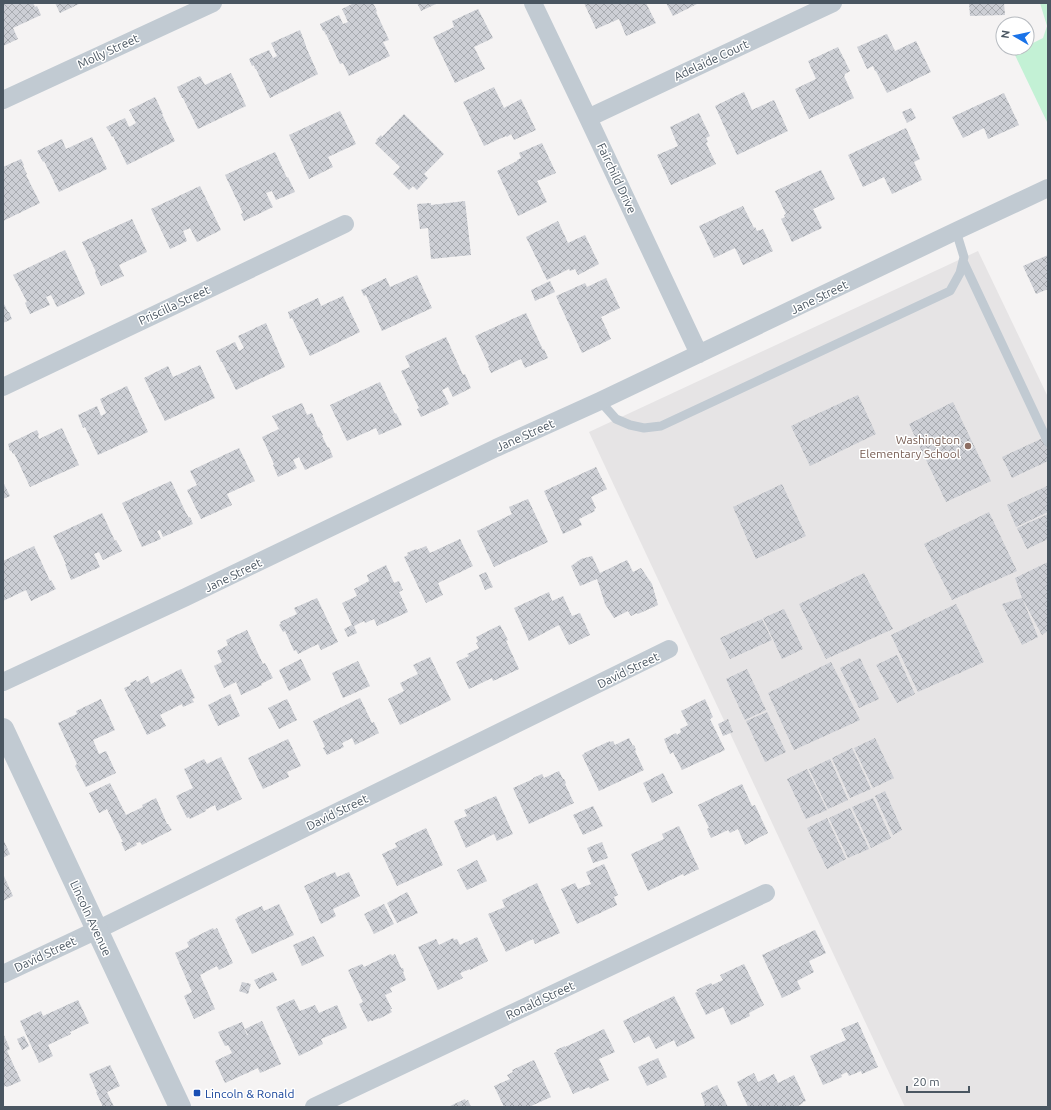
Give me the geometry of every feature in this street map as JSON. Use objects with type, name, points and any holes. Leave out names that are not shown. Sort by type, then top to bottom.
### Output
[{"type":"street","name":"Molly Street","points":[[3,100],[213,3]]},
{"type":"street","name":"Fairchild Drive","points":[[533,3],[699,354]]},
{"type":"street","name":"Adelaide Court","points":[[588,118],[834,3]]},
{"type":"street","name":"Jane Street","points":[[3,682],[186,597],[496,448],[600,401],[956,230],[1048,188]]},
{"type":"street","name":"Priscilla Street","points":[[3,386],[345,224]]},
{"type":"street","name":"David Street","points":[[3,974],[97,930],[669,649]]},
{"type":"street","name":"Lincoln Avenue","points":[[3,729],[180,1107]]},
{"type":"street","name":"Ronald Street","points":[[314,1107],[766,893]]},
{"type":"lane","points":[[600,401],[616,418],[630,425],[644,428],[661,426],[950,291],[960,273],[964,257],[956,230]]},
{"type":"lane","points":[[963,261],[1048,442]]},
{"type":"shaded area","points":[[978,251],[1048,397],[1048,1107],[905,1107],[589,432]]},
{"type":"green space","points":[[1040,3],[1048,3],[1048,124],[1015,56],[1035,56],[1035,42],[1043,38],[1047,26]]},
{"type":"building","points":[[3,3],[33,3],[35,7],[37,6],[41,15],[13,28],[18,39],[3,46]]},
{"type":"building","points":[[55,3],[78,3],[79,4],[60,13]]},
{"type":"building","points":[[354,3],[373,3],[389,40],[383,42],[390,56],[349,76],[343,63],[340,64],[320,24],[339,15],[343,24],[348,22],[342,9]]},
{"type":"building","points":[[417,3],[438,3],[421,11]]},
{"type":"building","points":[[584,3],[646,3],[656,23],[626,36],[619,19],[596,29]]},
{"type":"building","points":[[666,3],[699,3],[673,16]]},
{"type":"building","points":[[969,3],[1004,3],[1005,15],[970,16]]},
{"type":"building","points":[[478,9],[493,38],[474,47],[485,69],[455,83],[433,37],[454,27],[452,21]]},
{"type":"building","points":[[300,30],[318,74],[270,98],[254,65],[252,66],[249,59],[269,50],[273,58],[277,56],[271,43]]},
{"type":"building","points":[[887,34],[895,51],[916,41],[931,72],[887,93],[873,66],[867,69],[857,47]]},
{"type":"building","points":[[838,47],[850,71],[844,76],[854,98],[809,119],[795,89],[816,79],[808,61]]},
{"type":"building","points":[[231,73],[246,106],[198,129],[177,87],[200,76],[205,85]]},
{"type":"building","points":[[494,87],[504,108],[521,99],[536,130],[514,140],[511,134],[484,146],[463,102]]},
{"type":"building","points":[[744,92],[752,110],[774,100],[788,131],[737,155],[715,106]]},
{"type":"building","points":[[1004,93],[1019,125],[988,139],[984,128],[963,138],[952,117]]},
{"type":"building","points":[[155,97],[175,141],[127,165],[113,136],[112,137],[106,127],[125,118],[129,127],[136,123],[129,110]]},
{"type":"building","points":[[911,108],[916,118],[907,123],[902,112]]},
{"type":"building","points":[[340,111],[356,144],[328,157],[333,167],[309,179],[289,135]]},
{"type":"building","points":[[699,113],[710,136],[706,138],[708,142],[706,143],[716,164],[671,185],[657,155],[678,146],[670,127]]},
{"type":"building","points":[[404,114],[444,154],[424,174],[428,178],[417,190],[413,186],[409,190],[393,174],[400,167],[375,143],[381,135],[382,137]]},
{"type":"building","points":[[906,128],[920,159],[914,162],[922,180],[892,194],[884,177],[863,187],[848,155]]},
{"type":"building","points":[[92,137],[107,169],[59,192],[44,161],[43,162],[37,151],[62,139],[66,149]]},
{"type":"building","points":[[542,143],[556,173],[537,181],[547,202],[518,216],[497,171],[521,158],[519,153]]},
{"type":"building","points":[[275,152],[295,192],[276,200],[272,191],[266,193],[273,207],[244,221],[241,214],[243,213],[225,175]]},
{"type":"building","points":[[21,159],[27,174],[26,175],[40,203],[3,221],[3,167]]},
{"type":"building","points":[[821,170],[835,199],[813,209],[822,228],[792,242],[781,219],[785,217],[784,215],[786,214],[775,191]]},
{"type":"building","points":[[200,186],[221,230],[197,242],[190,228],[183,231],[187,241],[170,249],[151,209]]},
{"type":"building","points":[[465,201],[471,255],[431,259],[428,228],[420,229],[417,204],[431,203],[431,205]]},
{"type":"building","points":[[743,206],[754,228],[755,227],[757,231],[763,229],[773,251],[743,265],[735,248],[714,258],[699,226]]},
{"type":"building","points":[[132,219],[147,252],[119,265],[124,276],[101,286],[82,242]]},
{"type":"building","points":[[558,221],[568,243],[585,235],[599,264],[578,275],[575,269],[570,271],[569,269],[547,280],[526,237]]},
{"type":"building","points":[[65,250],[85,294],[57,307],[51,295],[46,297],[50,305],[30,314],[25,303],[27,302],[13,275]]},
{"type":"building","points":[[1048,255],[1048,289],[1036,294],[1023,266]]},
{"type":"building","points":[[417,275],[432,308],[382,331],[366,295],[364,296],[361,290],[386,278],[390,287]]},
{"type":"building","points":[[606,278],[620,308],[601,317],[611,339],[582,353],[556,296],[585,283],[587,287]]},
{"type":"building","points":[[550,281],[555,292],[535,301],[531,290]]},
{"type":"building","points":[[343,296],[360,332],[310,356],[292,318],[290,319],[288,312],[318,298],[321,306]]},
{"type":"building","points":[[3,302],[12,319],[3,323]]},
{"type":"building","points":[[526,313],[548,358],[525,368],[521,359],[491,373],[475,336]]},
{"type":"building","points":[[266,323],[285,367],[236,390],[216,351],[235,342],[239,351],[244,348],[238,336]]},
{"type":"building","points":[[446,337],[463,375],[465,374],[471,388],[453,397],[448,387],[442,390],[449,404],[421,417],[417,409],[419,408],[401,371],[410,367],[405,356]]},
{"type":"building","points":[[200,365],[215,398],[165,421],[144,378],[168,366],[173,377]]},
{"type":"building","points":[[380,382],[395,414],[396,413],[402,425],[379,435],[376,428],[347,441],[330,405]]},
{"type":"building","points":[[127,386],[148,432],[98,455],[85,427],[83,428],[78,415],[97,406],[101,416],[106,413],[100,399]]},
{"type":"building","points":[[858,395],[876,434],[810,466],[791,426]]},
{"type":"building","points":[[953,402],[991,481],[946,502],[909,424]]},
{"type":"building","points":[[302,403],[307,415],[312,413],[333,457],[305,470],[299,457],[293,460],[297,468],[278,477],[262,437],[279,429],[272,416]]},
{"type":"building","points":[[62,428],[79,465],[30,487],[14,453],[13,454],[11,450],[10,451],[8,444],[37,430],[39,439]]},
{"type":"building","points":[[1043,438],[1048,450],[1048,461],[1012,478],[1002,457]]},
{"type":"building","points":[[239,448],[255,481],[227,494],[232,505],[201,519],[187,490],[197,485],[190,471]]},
{"type":"building","points":[[596,467],[607,489],[591,497],[596,508],[594,509],[595,511],[579,519],[582,525],[563,534],[544,491]]},
{"type":"building","points":[[171,481],[186,513],[189,518],[190,517],[193,524],[163,537],[160,530],[157,531],[161,539],[142,547],[122,503]]},
{"type":"building","points":[[3,482],[10,496],[3,499]]},
{"type":"building","points":[[782,484],[806,536],[756,559],[733,507]]},
{"type":"building","points":[[1047,486],[1048,512],[1016,527],[1007,505]]},
{"type":"building","points":[[528,499],[548,542],[494,567],[477,531],[512,514],[509,507]]},
{"type":"building","points":[[989,512],[1017,571],[952,600],[924,544]]},
{"type":"building","points":[[102,513],[115,541],[116,540],[122,551],[103,560],[99,552],[94,554],[100,567],[71,580],[66,564],[53,536]]},
{"type":"building","points":[[1048,514],[1048,539],[1027,549],[1017,528]]},
{"type":"building","points":[[460,539],[473,566],[438,583],[443,595],[426,603],[404,557],[408,555],[407,553],[426,546],[430,553]]},
{"type":"building","points":[[34,546],[50,581],[51,580],[56,589],[31,601],[26,590],[3,601],[3,561]]},
{"type":"building","points":[[592,556],[600,573],[627,560],[633,572],[641,568],[652,584],[658,605],[638,614],[637,613],[631,616],[628,611],[614,618],[605,604],[597,579],[580,586],[571,566],[581,559]]},
{"type":"building","points":[[1048,562],[1048,631],[1042,635],[1022,598],[1015,578]]},
{"type":"building","points":[[386,565],[394,583],[399,581],[403,590],[399,592],[408,612],[377,626],[374,619],[365,623],[364,621],[354,626],[357,633],[348,637],[344,629],[352,625],[342,603],[357,596],[354,589],[369,581],[367,575]]},
{"type":"building","points":[[486,572],[493,587],[485,590],[479,575]]},
{"type":"building","points":[[864,573],[893,629],[826,659],[799,604]]},
{"type":"building","points":[[549,592],[552,601],[563,596],[572,616],[580,613],[590,635],[569,645],[559,625],[529,641],[514,608]]},
{"type":"building","points":[[317,598],[338,642],[321,650],[318,644],[298,654],[296,650],[294,651],[285,631],[283,632],[279,625],[281,624],[280,622],[297,614],[294,608]]},
{"type":"building","points":[[1022,598],[1038,637],[1022,645],[1002,604]]},
{"type":"building","points":[[956,604],[984,662],[918,692],[891,635]]},
{"type":"building","points":[[784,609],[803,649],[782,659],[763,618]]},
{"type":"building","points":[[762,619],[772,640],[730,659],[720,638]]},
{"type":"building","points":[[500,625],[508,640],[506,641],[519,669],[493,681],[492,678],[469,689],[456,662],[469,656],[467,654],[479,648],[476,643],[478,642],[476,637]]},
{"type":"building","points":[[247,630],[263,664],[265,663],[273,678],[241,695],[236,682],[224,688],[214,666],[222,662],[217,651],[228,645],[226,640]]},
{"type":"building","points":[[897,655],[915,694],[897,703],[876,665]]},
{"type":"building","points":[[430,657],[451,700],[400,725],[388,699],[404,691],[400,683],[418,674],[413,665]]},
{"type":"building","points":[[860,658],[879,699],[859,708],[840,668]]},
{"type":"building","points":[[301,659],[311,680],[289,691],[279,670]]},
{"type":"building","points":[[358,661],[370,686],[343,698],[332,673]]},
{"type":"building","points":[[831,662],[860,720],[794,750],[768,693]]},
{"type":"building","points":[[181,669],[195,698],[192,699],[194,702],[183,707],[182,704],[160,715],[166,726],[147,735],[124,688],[131,685],[130,683],[136,680],[137,682],[148,676],[151,684]]},
{"type":"building","points":[[747,669],[766,710],[745,720],[726,679]]},
{"type":"building","points":[[230,694],[240,716],[218,726],[208,705]]},
{"type":"building","points":[[360,698],[372,723],[374,722],[379,733],[355,745],[352,738],[342,743],[344,747],[327,755],[313,721]]},
{"type":"building","points":[[101,699],[115,730],[93,740],[99,754],[106,751],[116,773],[86,787],[75,766],[77,764],[58,723],[77,714],[76,711]]},
{"type":"building","points":[[287,699],[297,720],[279,729],[268,708]]},
{"type":"building","points":[[705,699],[713,717],[710,719],[725,750],[682,770],[673,752],[670,754],[664,739],[676,733],[677,735],[681,732],[680,729],[688,725],[681,711]]},
{"type":"building","points":[[767,712],[786,752],[765,762],[746,721]]},
{"type":"building","points":[[728,719],[733,732],[723,736],[718,724]]},
{"type":"building","points":[[629,738],[633,746],[634,745],[635,751],[644,770],[599,791],[582,755],[610,741],[613,741],[615,745]]},
{"type":"building","points":[[875,738],[894,778],[873,788],[854,748]]},
{"type":"building","points":[[288,739],[301,766],[287,772],[289,777],[263,789],[248,758]]},
{"type":"building","points":[[852,748],[871,789],[850,798],[832,758]]},
{"type":"building","points":[[221,757],[242,799],[217,811],[215,805],[190,819],[189,817],[187,818],[176,796],[193,788],[184,769],[204,759],[207,764]]},
{"type":"building","points":[[830,759],[848,800],[828,809],[809,769]]},
{"type":"building","points":[[807,769],[827,810],[806,819],[787,779]]},
{"type":"building","points":[[559,771],[566,783],[565,784],[574,803],[529,824],[513,788],[542,774],[544,778]]},
{"type":"building","points":[[663,773],[673,793],[652,803],[643,783]]},
{"type":"building","points":[[110,783],[126,815],[143,807],[142,805],[156,798],[167,824],[172,830],[142,845],[140,842],[136,843],[137,845],[125,851],[121,842],[123,842],[107,809],[99,813],[89,793]]},
{"type":"building","points":[[742,784],[752,806],[755,805],[768,833],[745,845],[738,829],[730,833],[728,830],[711,838],[707,829],[709,828],[698,805]]},
{"type":"building","points":[[885,791],[902,830],[893,835],[875,796]]},
{"type":"building","points":[[496,796],[513,834],[497,841],[494,834],[466,848],[454,821],[467,816],[464,810]]},
{"type":"building","points":[[873,798],[891,838],[871,848],[852,807]]},
{"type":"building","points":[[593,806],[603,826],[583,835],[573,815]]},
{"type":"building","points":[[850,808],[869,849],[848,858],[829,818]]},
{"type":"building","points":[[827,818],[846,859],[827,869],[807,828]]},
{"type":"building","points":[[679,826],[699,869],[684,876],[683,874],[648,891],[631,854],[664,839],[662,834]]},
{"type":"building","points":[[426,828],[443,865],[397,886],[382,854],[397,847],[395,843]]},
{"type":"building","points":[[3,839],[10,854],[3,858]]},
{"type":"building","points":[[602,842],[608,858],[593,863],[587,848]]},
{"type":"building","points":[[477,860],[487,881],[467,890],[457,870]]},
{"type":"building","points":[[604,864],[618,895],[614,897],[617,905],[577,924],[561,889],[575,883],[578,889],[591,884],[586,872]]},
{"type":"building","points":[[335,872],[337,877],[349,872],[360,896],[333,909],[336,916],[321,924],[304,886]]},
{"type":"building","points":[[3,874],[13,896],[3,901]]},
{"type":"building","points":[[537,883],[560,933],[535,944],[533,939],[506,952],[488,914],[505,907],[502,900]]},
{"type":"building","points":[[407,892],[418,913],[397,923],[387,903]]},
{"type":"building","points":[[279,904],[294,935],[252,954],[235,919],[262,906],[264,911]]},
{"type":"building","points":[[384,904],[394,924],[374,934],[364,914]]},
{"type":"building","points":[[213,928],[214,930],[217,928],[233,963],[219,970],[217,966],[200,975],[215,1009],[194,1019],[184,996],[192,992],[175,953],[189,947],[187,942],[190,941],[189,940]]},
{"type":"building","points":[[815,930],[826,953],[809,961],[814,972],[797,981],[801,989],[782,998],[762,955]]},
{"type":"building","points":[[314,936],[324,956],[302,966],[293,945]]},
{"type":"building","points":[[477,937],[488,961],[460,973],[463,978],[438,990],[418,947],[436,939],[439,945],[453,938],[454,940],[457,939],[460,945]]},
{"type":"building","points":[[391,954],[392,956],[395,954],[401,968],[403,968],[406,980],[390,988],[392,992],[385,995],[392,1012],[379,1019],[368,1022],[359,1004],[363,1002],[348,970],[362,964],[364,967]]},
{"type":"building","points":[[744,964],[764,1005],[749,1013],[750,1016],[731,1025],[723,1007],[706,1015],[695,993],[698,992],[696,990],[711,983],[712,985],[723,980],[720,975]]},
{"type":"building","points":[[273,972],[277,980],[259,989],[254,980]]},
{"type":"building","points":[[242,982],[251,984],[248,994],[239,991]]},
{"type":"building","points":[[674,996],[695,1038],[677,1047],[674,1040],[656,1049],[649,1036],[634,1043],[623,1021]]},
{"type":"building","points":[[294,999],[300,1011],[315,1005],[319,1013],[337,1005],[347,1028],[321,1039],[323,1044],[299,1056],[276,1007]]},
{"type":"building","points":[[78,1000],[89,1023],[48,1045],[53,1056],[39,1063],[20,1021],[41,1011],[43,1016]]},
{"type":"building","points":[[262,1021],[281,1064],[260,1073],[258,1068],[225,1083],[215,1061],[232,1053],[228,1045],[225,1046],[218,1032],[242,1022],[247,1035],[248,1035],[245,1029]]},
{"type":"building","points":[[858,1022],[878,1067],[862,1074],[861,1071],[849,1076],[847,1072],[841,1075],[842,1077],[823,1085],[810,1056],[846,1040],[841,1029]]},
{"type":"building","points":[[604,1029],[615,1052],[599,1059],[609,1080],[590,1089],[589,1087],[573,1094],[554,1053],[557,1052],[556,1050]]},
{"type":"building","points":[[3,1033],[10,1049],[7,1051],[21,1081],[7,1087],[3,1087]]},
{"type":"building","points":[[24,1036],[29,1046],[22,1050],[17,1039]]},
{"type":"building","points":[[658,1058],[667,1077],[647,1086],[638,1067]]},
{"type":"building","points":[[534,1060],[551,1097],[529,1107],[504,1107],[494,1086],[510,1079],[507,1075],[513,1072],[512,1070]]},
{"type":"building","points":[[110,1065],[120,1086],[107,1092],[114,1107],[103,1107],[89,1074]]},
{"type":"building","points":[[754,1073],[758,1082],[774,1074],[778,1083],[794,1075],[806,1101],[796,1107],[748,1107],[737,1082]]},
{"type":"building","points":[[717,1085],[728,1107],[702,1107],[705,1105],[701,1093]]},
{"type":"building","points":[[465,1099],[466,1101],[468,1100],[471,1107],[448,1107]]},
{"type":"place","name":"Washington Elementary School","points":[[968,446]]},
{"type":"place","name":"Lincoln & Ronald","points":[[197,1093]]}]
